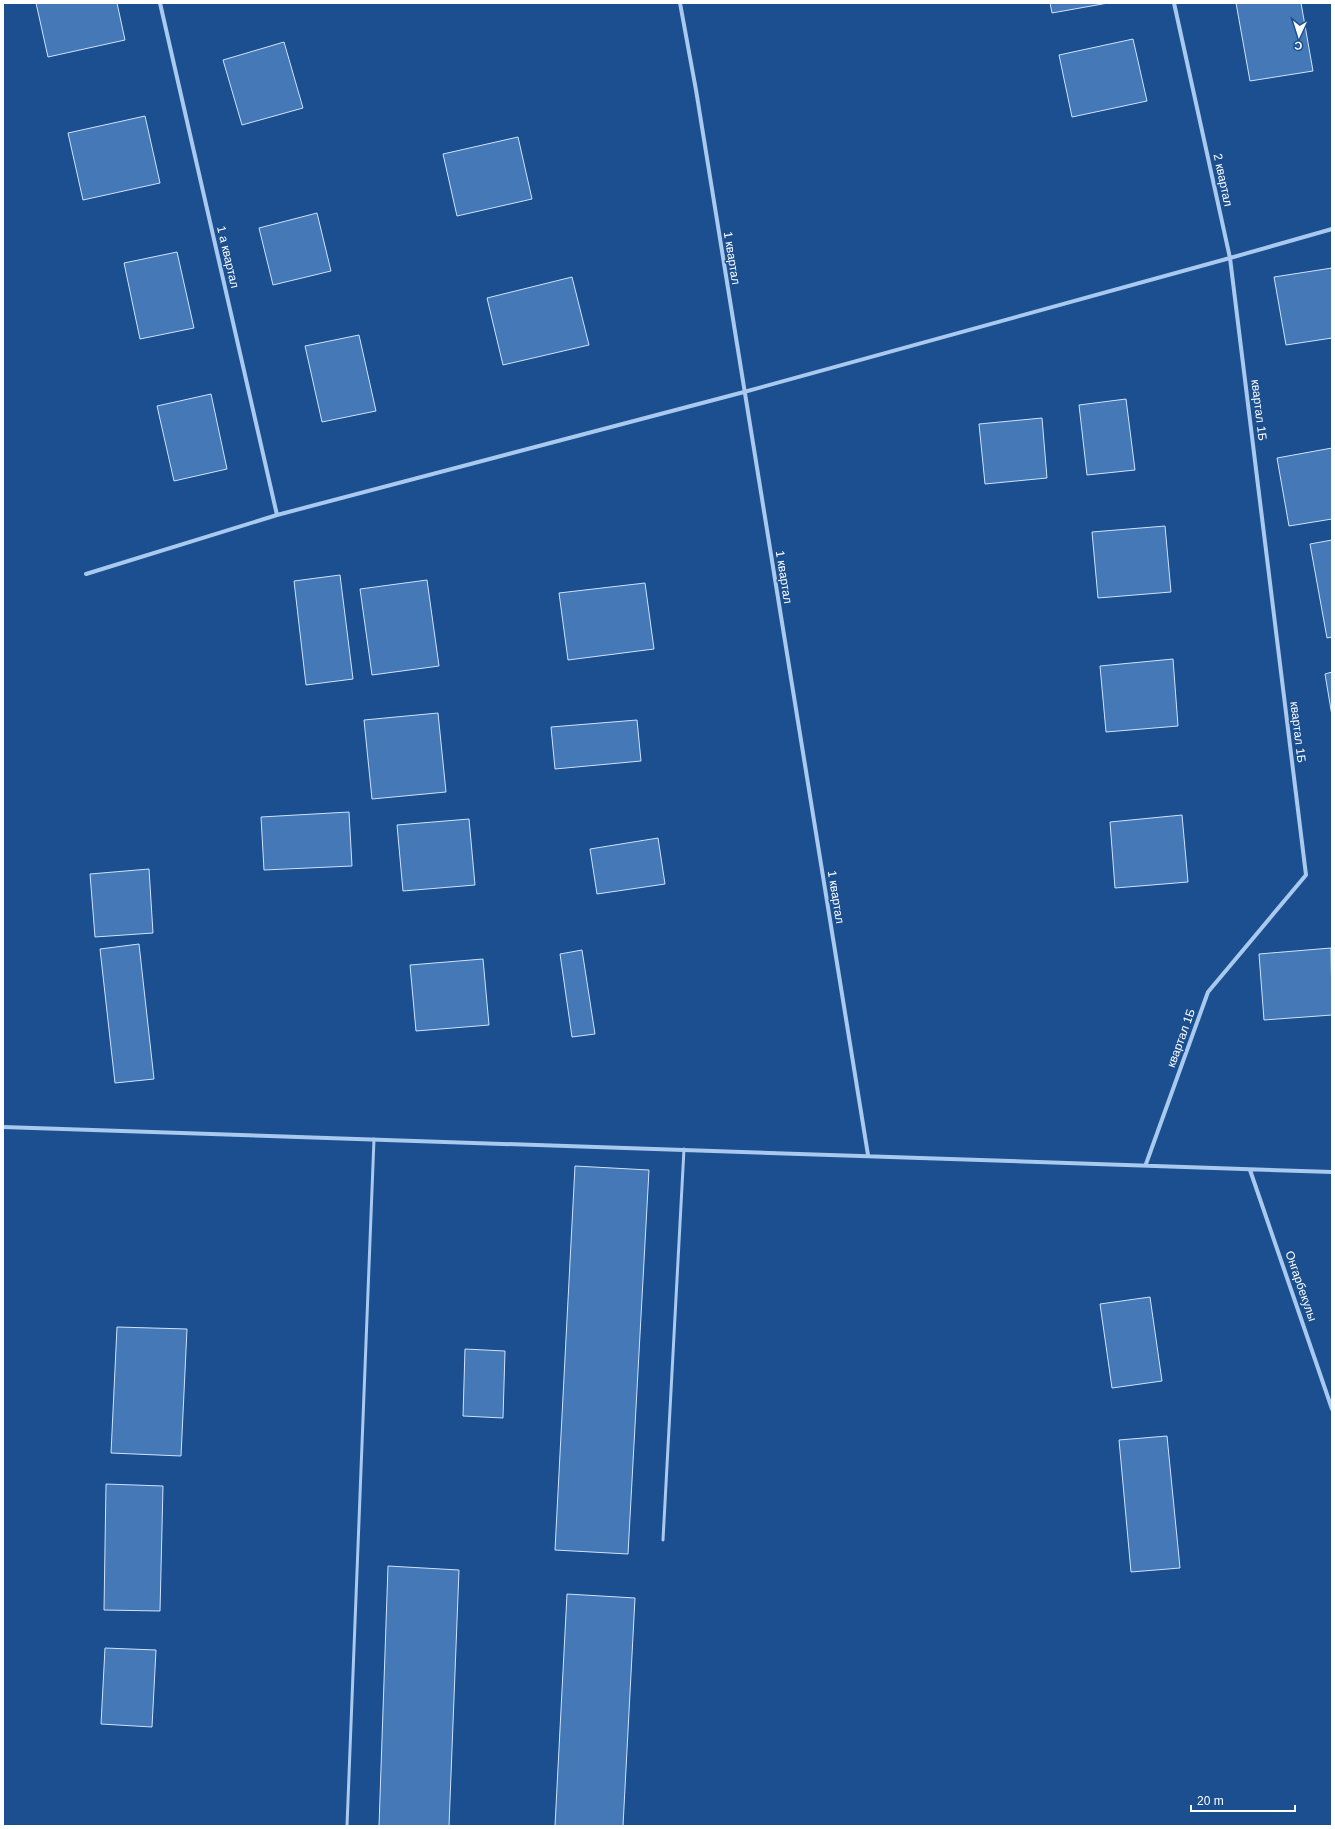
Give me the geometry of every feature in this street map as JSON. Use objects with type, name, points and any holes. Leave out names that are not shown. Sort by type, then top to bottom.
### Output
[{"type":"street","name":"1 а квартал","points":[[160,3],[277,515]]},
{"type":"street","name":"1 квартал","points":[[680,3],[697,98],[868,1155]]},
{"type":"street","name":"2 квартал","points":[[1174,3],[1230,258]]},
{"type":"street","points":[[86,574],[277,515],[744,392],[1332,229]]},
{"type":"street","name":"квартал 1Б","points":[[1146,1164],[1208,992],[1306,875],[1230,258]]},
{"type":"street","points":[[3,1127],[1146,1164],[1250,1170],[1332,1172]]},
{"type":"street","name":"Онгарбекулы","points":[[1250,1170],[1332,1408]]},
{"type":"lane","points":[[347,1826],[374,1139]]},
{"type":"lane","points":[[663,1540],[684,1149]]},
{"type":"building","points":[[36,3],[117,3],[125,40],[48,57]]},
{"type":"building","points":[[1050,3],[1108,3],[1052,13]]},
{"type":"building","points":[[1236,3],[1301,3],[1313,71],[1250,81]]},
{"type":"building","points":[[1133,39],[1147,101],[1072,117],[1059,55]]},
{"type":"building","points":[[284,42],[303,108],[242,125],[223,60]]},
{"type":"building","points":[[145,116],[160,183],[83,200],[68,133]]},
{"type":"building","points":[[518,137],[532,199],[457,216],[443,154]]},
{"type":"building","points":[[317,213],[331,271],[273,285],[259,228]]},
{"type":"building","points":[[177,252],[194,328],[140,339],[124,263]]},
{"type":"building","points":[[1332,268],[1332,338],[1286,345],[1274,277]]},
{"type":"building","points":[[572,277],[589,345],[503,365],[487,298]]},
{"type":"building","points":[[359,335],[376,411],[322,422],[305,346]]},
{"type":"building","points":[[211,394],[227,469],[174,481],[157,406]]},
{"type":"building","points":[[1126,399],[1135,470],[1087,475],[1079,405]]},
{"type":"building","points":[[1042,418],[1047,478],[985,484],[979,424]]},
{"type":"building","points":[[1332,448],[1332,519],[1289,526],[1277,458]]},
{"type":"building","points":[[1165,526],[1171,592],[1098,598],[1092,532]]},
{"type":"building","points":[[1332,540],[1332,637],[1327,638],[1310,544]]},
{"type":"building","points":[[340,575],[353,679],[306,685],[294,581]]},
{"type":"building","points":[[427,580],[439,666],[372,675],[360,589]]},
{"type":"building","points":[[645,583],[654,649],[568,660],[559,593]]},
{"type":"building","points":[[1173,659],[1178,726],[1106,732],[1100,666]]},
{"type":"building","points":[[1332,672],[1332,716],[1325,674]]},
{"type":"building","points":[[438,713],[446,792],[372,799],[364,720]]},
{"type":"building","points":[[637,720],[641,761],[555,769],[551,727]]},
{"type":"building","points":[[349,812],[352,866],[264,870],[261,817]]},
{"type":"building","points":[[1182,815],[1188,882],[1115,888],[1110,822]]},
{"type":"building","points":[[469,819],[475,885],[403,891],[397,825]]},
{"type":"building","points":[[658,838],[665,884],[597,894],[590,849]]},
{"type":"building","points":[[149,869],[153,933],[95,937],[90,874]]},
{"type":"building","points":[[139,944],[154,1079],[115,1083],[100,949]]},
{"type":"building","points":[[1331,948],[1332,1015],[1264,1020],[1259,954]]},
{"type":"building","points":[[582,950],[595,1034],[572,1037],[560,954]]},
{"type":"building","points":[[483,959],[489,1025],[416,1031],[410,965]]},
{"type":"building","points":[[575,1166],[649,1170],[628,1554],[555,1550]]},
{"type":"building","points":[[1150,1297],[1162,1381],[1112,1388],[1100,1304]]},
{"type":"building","points":[[117,1327],[187,1329],[181,1456],[111,1453]]},
{"type":"building","points":[[465,1349],[505,1351],[503,1418],[463,1416]]},
{"type":"building","points":[[1167,1436],[1180,1568],[1131,1572],[1119,1440]]},
{"type":"building","points":[[106,1484],[163,1486],[160,1611],[104,1610]]},
{"type":"building","points":[[388,1566],[459,1570],[449,1826],[379,1826]]},
{"type":"building","points":[[567,1594],[635,1598],[623,1826],[555,1826]]},
{"type":"building","points":[[105,1648],[156,1650],[152,1727],[101,1724]]}]
